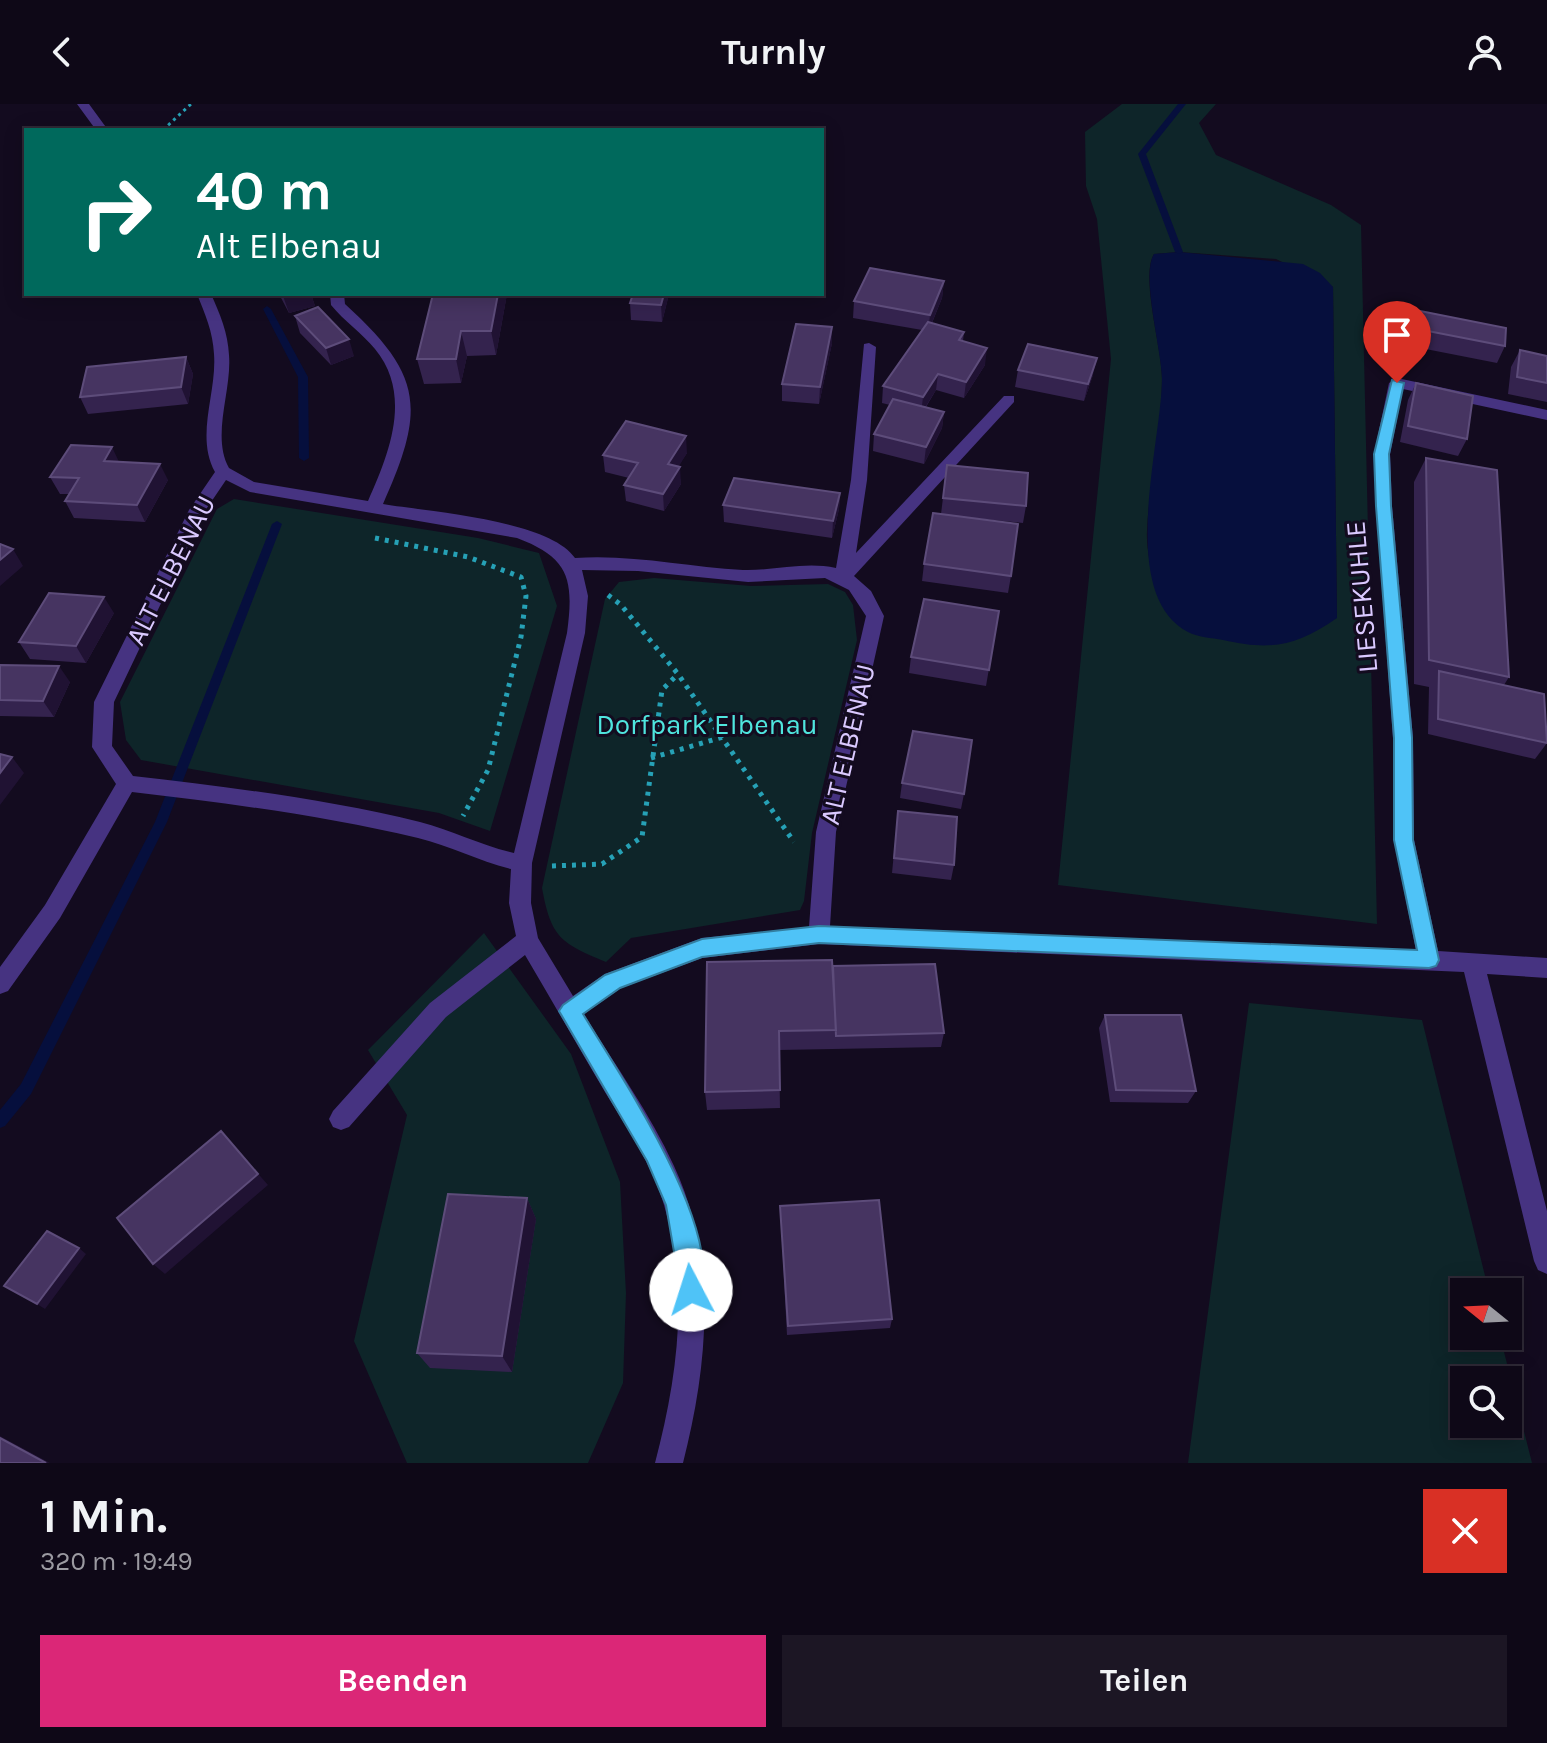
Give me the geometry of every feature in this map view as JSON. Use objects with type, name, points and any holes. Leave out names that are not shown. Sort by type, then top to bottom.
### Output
[{"type":"street","points":[[83,104],[101,128]]},
{"type":"street","points":[[205,296],[218,328],[222,357],[214,449],[223,472]]},
{"type":"street","points":[[337,296],[338,305],[381,346],[395,366],[400,387],[403,416],[400,443],[374,506]]},
{"type":"street","points":[[843,577],[859,480],[869,347]]},
{"type":"street","name":"LIESEKUHLE","points":[[1429,960],[1404,840],[1403,738],[1384,506],[1382,454],[1397,383],[1547,415]]},
{"type":"street","points":[[843,577],[1009,399]]},
{"type":"street","name":"ALT ELBENAU","points":[[127,783],[102,747],[104,702],[197,510],[223,472],[250,487],[520,533],[541,540],[570,565]]},
{"type":"street","points":[[669,1463],[683,1394],[692,1319],[689,1262],[677,1205],[655,1153],[528,940],[520,903],[522,863],[582,594],[579,578],[570,565],[610,560],[746,576],[830,572],[843,577]]},
{"type":"street","name":"ALT ELBENAU","points":[[819,935],[826,832],[875,616],[868,596],[843,577]]},
{"type":"street","points":[[0,984],[30,947],[73,882],[127,783],[347,814],[451,838],[494,858],[522,863]]},
{"type":"street","points":[[570,1011],[613,981],[702,948],[819,935],[1429,960],[1547,968]]},
{"type":"street","points":[[341,1119],[438,1010],[528,940]]},
{"type":"street","points":[[1473,963],[1547,1261]]},
{"type":"path","points":[[165,128],[191,104]]},
{"type":"path","points":[[370,536],[503,566],[521,577],[526,596],[521,637],[488,770],[451,838]]},
{"type":"path","points":[[570,565],[621,605],[678,674],[796,845]]},
{"type":"path","points":[[522,863],[570,867],[614,862],[642,837],[662,690],[678,674]]},
{"type":"path","points":[[651,758],[723,737]]},
{"type":"green space","points":[[1122,104],[1216,104],[1199,123],[1216,155],[1331,205],[1361,225],[1377,924],[1058,885],[1111,359],[1097,219],[1086,186],[1085,132]],"holes":[[[1179,252],[1276,259],[1333,287],[1337,618],[1154,585],[1149,558],[1148,512],[1162,379],[1150,295],[1150,265],[1154,254]]]},
{"type":"green space","points":[[234,499],[478,538],[539,553],[557,606],[490,831],[439,813],[141,760],[126,740],[120,702],[217,509]]},
{"type":"green space","name":"Dorfpark Elbenau","points":[[654,578],[751,586],[828,584],[845,592],[853,605],[857,640],[812,833],[804,901],[800,910],[631,938],[606,962],[560,937],[549,918],[542,888],[605,599],[619,582]]},
{"type":"green space","points":[[484,933],[571,1054],[620,1182],[626,1293],[623,1383],[588,1463],[407,1463],[354,1341],[407,1115],[368,1050]]},
{"type":"green space","points":[[1249,1003],[1422,1020],[1486,1278],[1450,1278],[1450,1350],[1504,1350],[1508,1366],[1450,1366],[1450,1438],[1522,1438],[1522,1423],[1532,1463],[1188,1463]]},
{"type":"shaded area","points":[[1179,252],[1303,264],[1320,273],[1333,287],[1337,618],[1309,635],[1283,644],[1256,645],[1192,634],[1166,613],[1154,585],[1148,552],[1148,515],[1162,378],[1151,295],[1151,264],[1154,254]]},
{"type":"building","points":[[870,268],[944,281],[930,315],[854,301]]},
{"type":"building","points":[[433,296],[498,296],[491,331],[461,331],[456,359],[417,359]]},
{"type":"building","points":[[632,296],[663,296],[661,305],[630,303]]},
{"type":"building","points":[[318,307],[349,339],[326,348],[295,316]]},
{"type":"building","points":[[1405,308],[1506,328],[1505,346],[1402,326]]},
{"type":"building","points":[[928,322],[964,332],[959,340],[987,348],[966,382],[938,374],[923,397],[883,386]]},
{"type":"building","points":[[796,324],[832,327],[820,387],[782,384]]},
{"type":"building","points":[[1028,344],[1097,358],[1088,384],[1018,370]]},
{"type":"building","points":[[1520,350],[1547,356],[1547,383],[1517,377]]},
{"type":"building","points":[[186,357],[181,387],[80,397],[87,367]]},
{"type":"building","points":[[1416,383],[1473,396],[1467,439],[1408,426]]},
{"type":"building","points":[[893,399],[944,412],[926,447],[874,434]]},
{"type":"building","points":[[626,421],[686,436],[668,464],[680,467],[663,494],[624,485],[638,463],[603,455]]},
{"type":"building","points":[[71,445],[112,447],[104,461],[160,464],[137,505],[65,501],[79,478],[50,477]]},
{"type":"building","points":[[1426,458],[1497,470],[1509,677],[1429,660]]},
{"type":"building","points":[[947,465],[1028,473],[1026,506],[943,498]]},
{"type":"building","points":[[734,478],[840,493],[833,521],[723,505]]},
{"type":"building","points":[[933,513],[1018,524],[1011,576],[924,564]]},
{"type":"building","points":[[0,544],[13,549],[0,560]]},
{"type":"building","points":[[49,593],[104,597],[76,646],[19,642]]},
{"type":"building","points":[[924,599],[999,611],[989,670],[911,657]]},
{"type":"building","points":[[0,665],[59,666],[43,701],[0,700]]},
{"type":"building","points":[[1439,671],[1544,694],[1547,743],[1438,719]]},
{"type":"building","points":[[913,731],[972,740],[964,794],[902,783]]},
{"type":"building","points":[[0,754],[12,757],[0,773]]},
{"type":"building","points":[[898,811],[957,817],[954,865],[894,858]]},
{"type":"building","points":[[832,960],[836,1030],[779,1031],[780,1090],[705,1092],[707,962]]},
{"type":"building","points":[[935,964],[944,1033],[836,1036],[833,966]]},
{"type":"building","points":[[1105,1015],[1181,1015],[1196,1091],[1116,1090]]},
{"type":"building","points":[[221,1131],[258,1174],[153,1264],[117,1218]]},
{"type":"building","points":[[448,1194],[527,1198],[502,1356],[417,1353]]},
{"type":"building","points":[[879,1200],[892,1319],[788,1326],[780,1206]]},
{"type":"building","points":[[47,1231],[79,1248],[37,1304],[4,1286]]},
{"type":"building","points":[[0,1438],[46,1463],[0,1463]]},
{"type":"waterway","points":[[1179,252],[1142,154],[1182,104]]},
{"type":"waterway","points":[[267,309],[303,377],[304,458]]},
{"type":"waterway","points":[[0,1121],[26,1089],[161,822],[277,524]]},
{"type":"route","points":[[691,1290],[689,1262],[677,1205],[655,1153],[570,1011],[613,981],[702,948],[819,935],[1429,960],[1404,840],[1403,738],[1384,506],[1382,454],[1397,383]]}]
